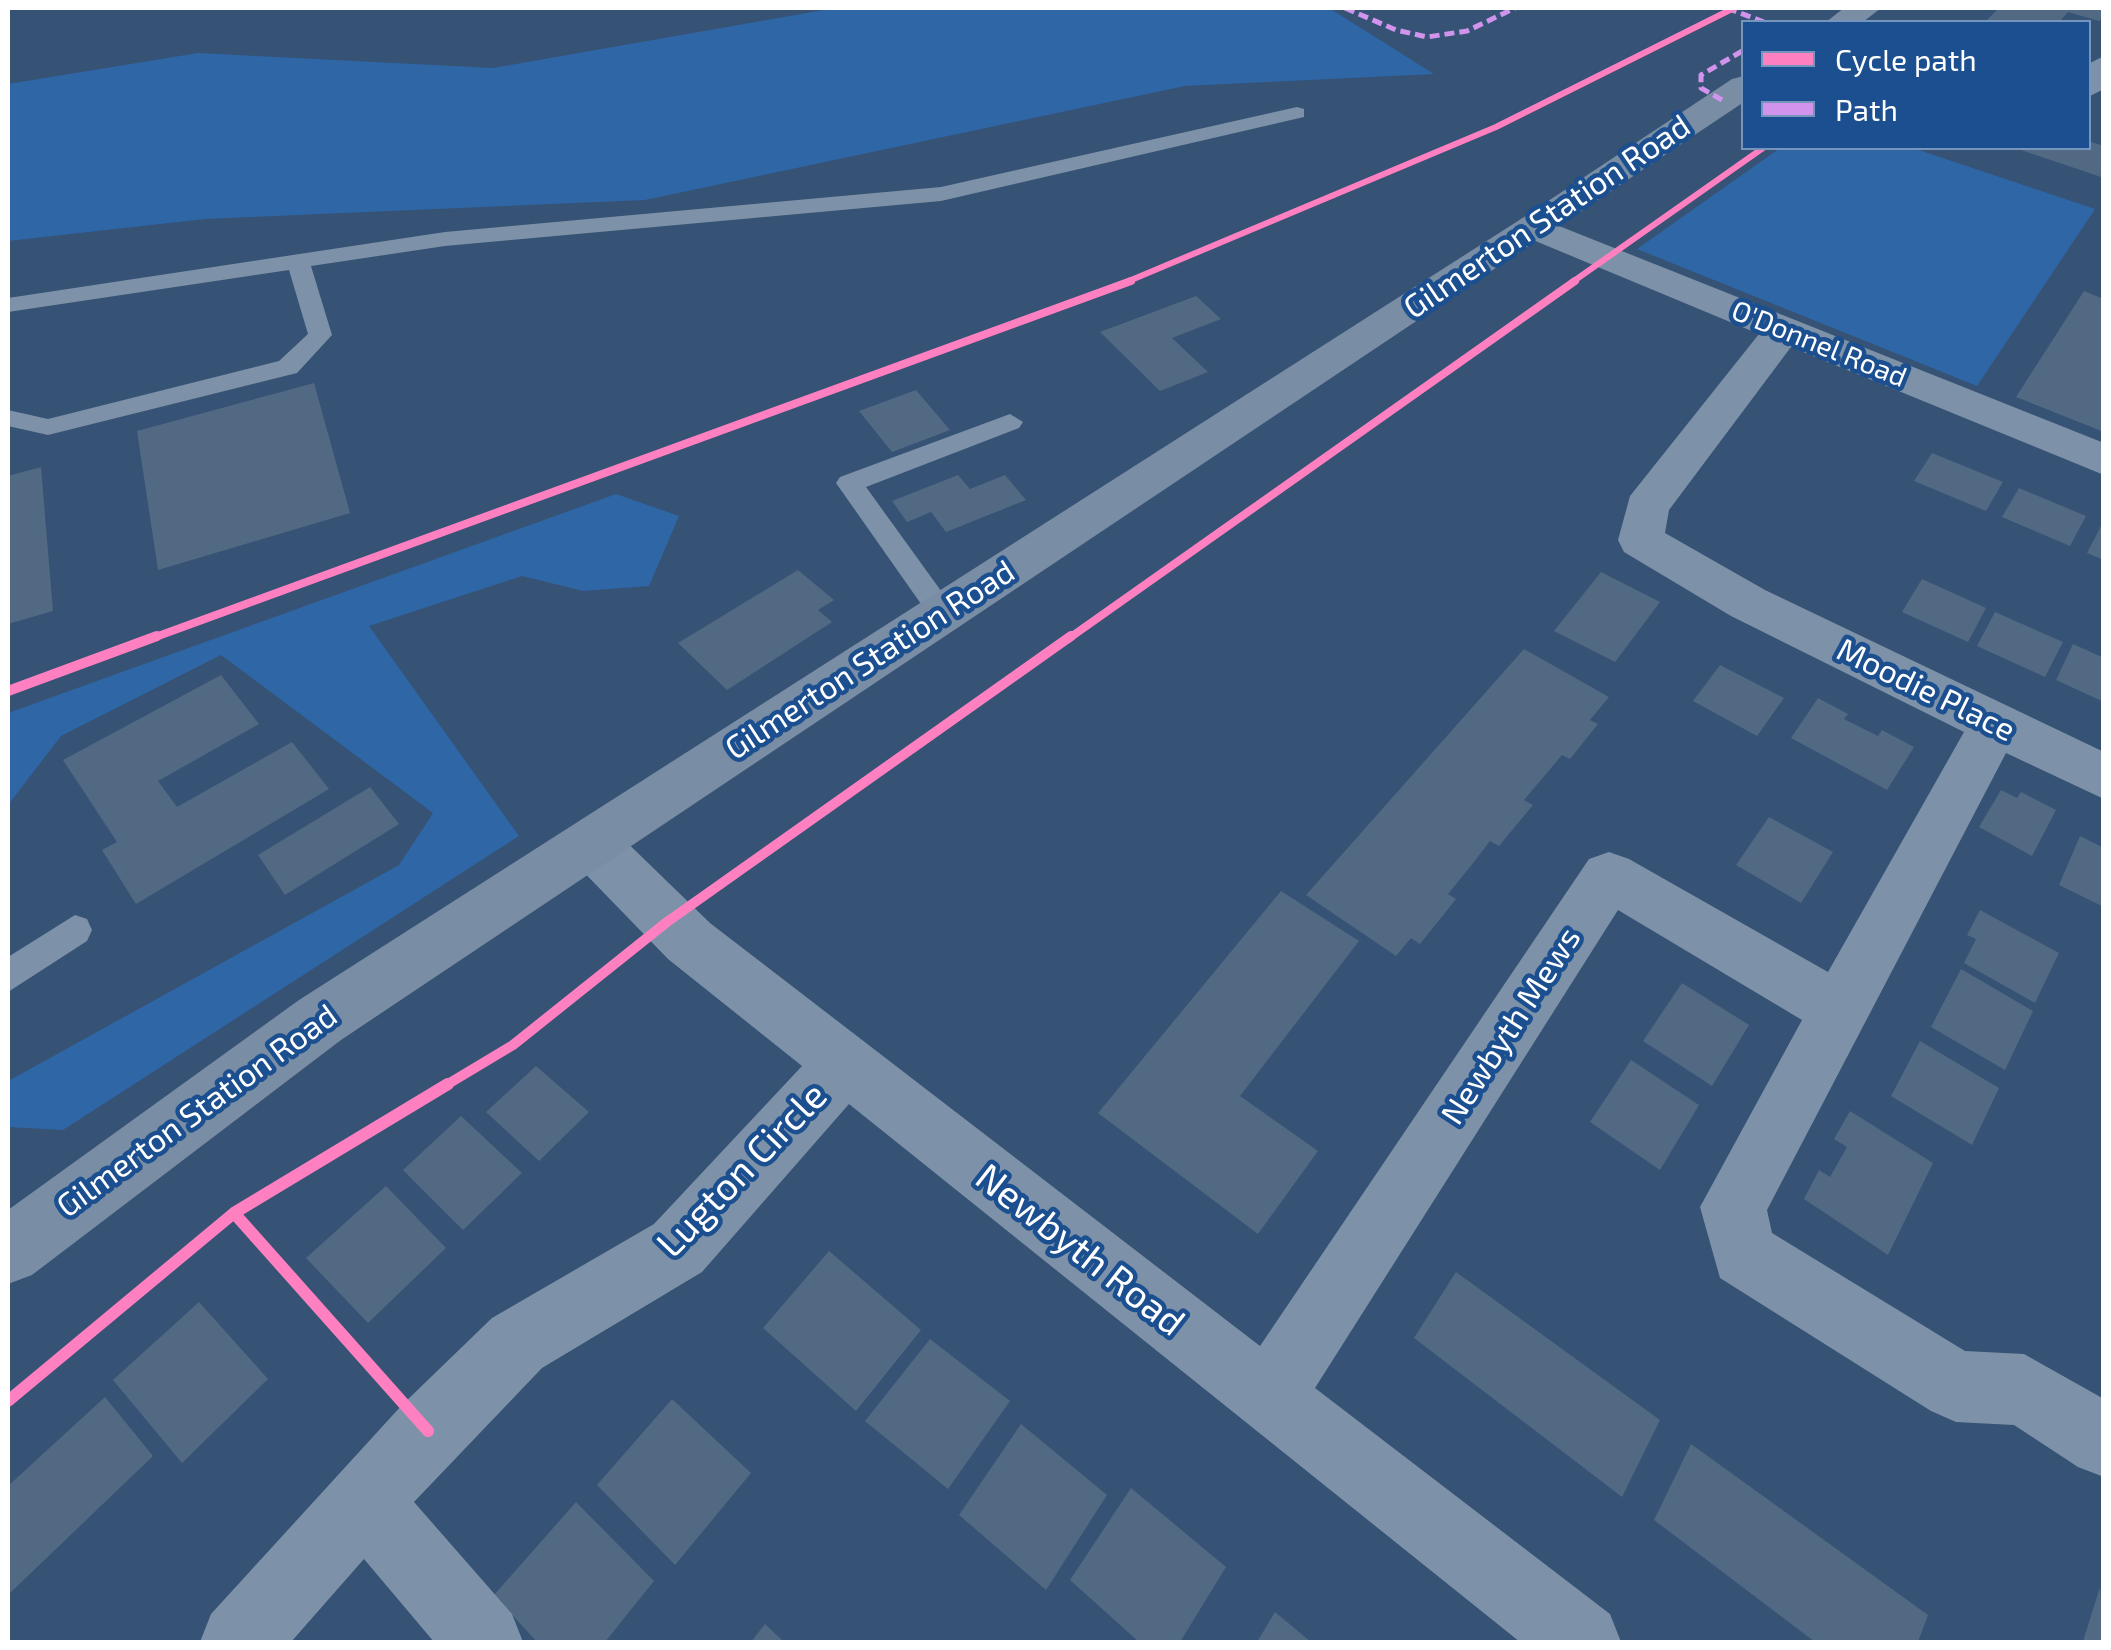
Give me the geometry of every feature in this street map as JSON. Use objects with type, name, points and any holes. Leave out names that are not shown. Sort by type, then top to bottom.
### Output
[{"type":"street","name":"Gilmerton Station Road","points":[[14,1231],[320,1020],[1534,228],[1741,88]]},
{"type":"street","name":"O'Donnel Road","points":[[1534,228],[2104,460]]},
{"type":"street","name":"Moodie Place","points":[[1784,330],[1646,507],[1641,540],[1748,603],[2104,777]]},
{"type":"street","points":[[1995,723],[1732,1206],[1744,1254],[1956,1386],[2024,1390],[2104,1441]]},
{"type":"street","name":"Newbyth Road","points":[[590,843],[667,922],[844,1065],[1582,1642]]},
{"type":"street","name":"Newbyth Mews","points":[[1268,1397],[1609,876],[1838,1010]]},
{"type":"street","name":"Lugton Circle","points":[[238,1642],[364,1501],[517,1343],[678,1248],[844,1065]]},
{"type":"street","points":[[364,1501],[484,1642]]},
{"type":"lane","points":[[8,305],[445,240],[941,194],[1297,113]]},
{"type":"lane","points":[[8,418],[48,428],[288,367],[320,334],[297,260]]},
{"type":"lane","points":[[943,613],[849,482],[1010,422]]},
{"type":"lane","points":[[8,976],[75,930]]},
{"type":"shaded area","points":[[835,8],[1329,8],[1434,74],[1185,86],[645,200],[205,219],[8,241],[8,84],[198,53],[493,68]]},
{"type":"shaded area","points":[[1777,150],[1919,150],[2095,209],[1977,386],[1637,249]]},
{"type":"shaded area","points":[[616,494],[679,516],[649,586],[583,591],[522,576],[369,626],[519,836],[63,1130],[8,1127],[10,1080],[399,865],[433,813],[221,655],[61,736],[8,805],[8,713]]},
{"type":"building","points":[[1999,8],[2104,8],[2099,21],[2068,12],[2061,20],[1987,20]]},
{"type":"building","points":[[2091,142],[2104,146],[2104,178],[2021,150],[2091,150]]},
{"type":"building","points":[[2084,291],[2104,299],[2104,432],[2016,397]]},
{"type":"building","points":[[1196,296],[1221,319],[1172,338],[1208,372],[1160,391],[1100,332]]},
{"type":"building","points":[[314,383],[350,513],[158,570],[137,431]]},
{"type":"building","points":[[916,390],[950,430],[892,452],[859,411]]},
{"type":"building","points":[[1932,453],[2003,482],[1986,511],[1914,481]]},
{"type":"building","points":[[41,467],[53,611],[8,624],[8,476]]},
{"type":"building","points":[[958,475],[970,489],[1005,475],[1026,500],[946,532],[931,512],[907,522],[892,501]]},
{"type":"building","points":[[2019,488],[2086,516],[2070,546],[2002,517]]},
{"type":"building","points":[[2104,520],[2104,560],[2087,553]]},
{"type":"building","points":[[798,570],[834,600],[818,610],[832,622],[727,690],[678,643]]},
{"type":"building","points":[[1601,572],[1660,602],[1615,662],[1554,631]]},
{"type":"building","points":[[1922,579],[1986,608],[1968,642],[1902,612]]},
{"type":"building","points":[[1995,612],[2063,642],[2045,677],[1977,646]]},
{"type":"building","points":[[2073,644],[2104,658],[2104,702],[2056,680]]},
{"type":"building","points":[[1524,649],[1609,697],[1590,720],[1598,724],[1570,759],[1562,755],[1524,800],[1533,805],[1499,846],[1490,841],[1448,894],[1456,899],[1420,944],[1411,938],[1396,956],[1306,895]]},
{"type":"building","points":[[1720,665],[1784,698],[1757,736],[1693,701]]},
{"type":"building","points":[[221,675],[259,724],[158,781],[177,807],[292,742],[329,789],[136,904],[102,850],[117,842],[63,760]]},
{"type":"building","points":[[1818,698],[1848,714],[1844,719],[1878,736],[1882,730],[1914,747],[1887,790],[1791,738]]},
{"type":"building","points":[[370,787],[399,824],[285,895],[258,855]]},
{"type":"building","points":[[2001,790],[2017,798],[2021,792],[2056,810],[2032,856],[1979,827]]},
{"type":"building","points":[[1769,817],[1833,852],[1801,903],[1736,865]]},
{"type":"building","points":[[2080,836],[2104,848],[2104,907],[2059,885]]},
{"type":"building","points":[[1281,891],[1359,941],[1240,1096],[1318,1151],[1258,1234],[1098,1113]]},
{"type":"building","points":[[1980,910],[2059,953],[2035,1003],[1964,963],[1976,939],[1967,935]]},
{"type":"building","points":[[1961,969],[2033,1011],[2005,1070],[1931,1027]]},
{"type":"building","points":[[1682,983],[1749,1025],[1712,1086],[1643,1041]]},
{"type":"building","points":[[1920,1041],[1999,1088],[1972,1145],[1891,1096]]},
{"type":"building","points":[[1631,1060],[1699,1105],[1660,1170],[1590,1122]]},
{"type":"building","points":[[536,1066],[589,1112],[539,1161],[486,1112]]},
{"type":"building","points":[[1850,1111],[1933,1163],[1888,1255],[1804,1199],[1819,1170],[1830,1177],[1847,1147],[1834,1139]]},
{"type":"building","points":[[461,1116],[522,1173],[463,1230],[403,1170]]},
{"type":"building","points":[[386,1186],[446,1248],[368,1323],[306,1258]]},
{"type":"building","points":[[829,1251],[921,1330],[856,1411],[763,1328]]},
{"type":"building","points":[[1456,1272],[1660,1420],[1622,1497],[1414,1338]]},
{"type":"building","points":[[199,1302],[268,1379],[182,1463],[113,1380]]},
{"type":"building","points":[[930,1339],[1010,1401],[948,1489],[865,1421]]},
{"type":"building","points":[[105,1397],[153,1456],[8,1595],[8,1486]]},
{"type":"building","points":[[672,1399],[751,1473],[675,1565],[597,1485]]},
{"type":"building","points":[[1021,1424],[1107,1495],[1046,1590],[959,1515]]},
{"type":"building","points":[[1691,1444],[1928,1615],[1918,1642],[1815,1642],[1654,1520]]},
{"type":"building","points":[[1131,1488],[1226,1567],[1180,1642],[1139,1642],[1070,1580]]},
{"type":"building","points":[[576,1502],[654,1581],[605,1642],[537,1642],[494,1595]]},
{"type":"building","points":[[2100,1587],[2104,1642],[2083,1642],[2084,1638]]},
{"type":"building","points":[[1275,1612],[1311,1642],[1257,1642]]},
{"type":"building","points":[[765,1624],[784,1642],[751,1642]]},
{"type":"marked path","points":[[1345,8],[1396,30],[1427,37],[1467,31],[1515,8]]},
{"type":"marked path","points":[[1727,8],[1759,20]]},
{"type":"marked path","points":[[1722,100],[1701,88],[1701,75],[1741,52]]},
{"type":"cycle path","points":[[8,691],[1180,263],[1496,127],[1734,8]]},
{"type":"cycle path","points":[[8,1401],[234,1213],[513,1045],[667,922],[1760,150]]},
{"type":"cycle path","points":[[234,1213],[428,1431]]}]
